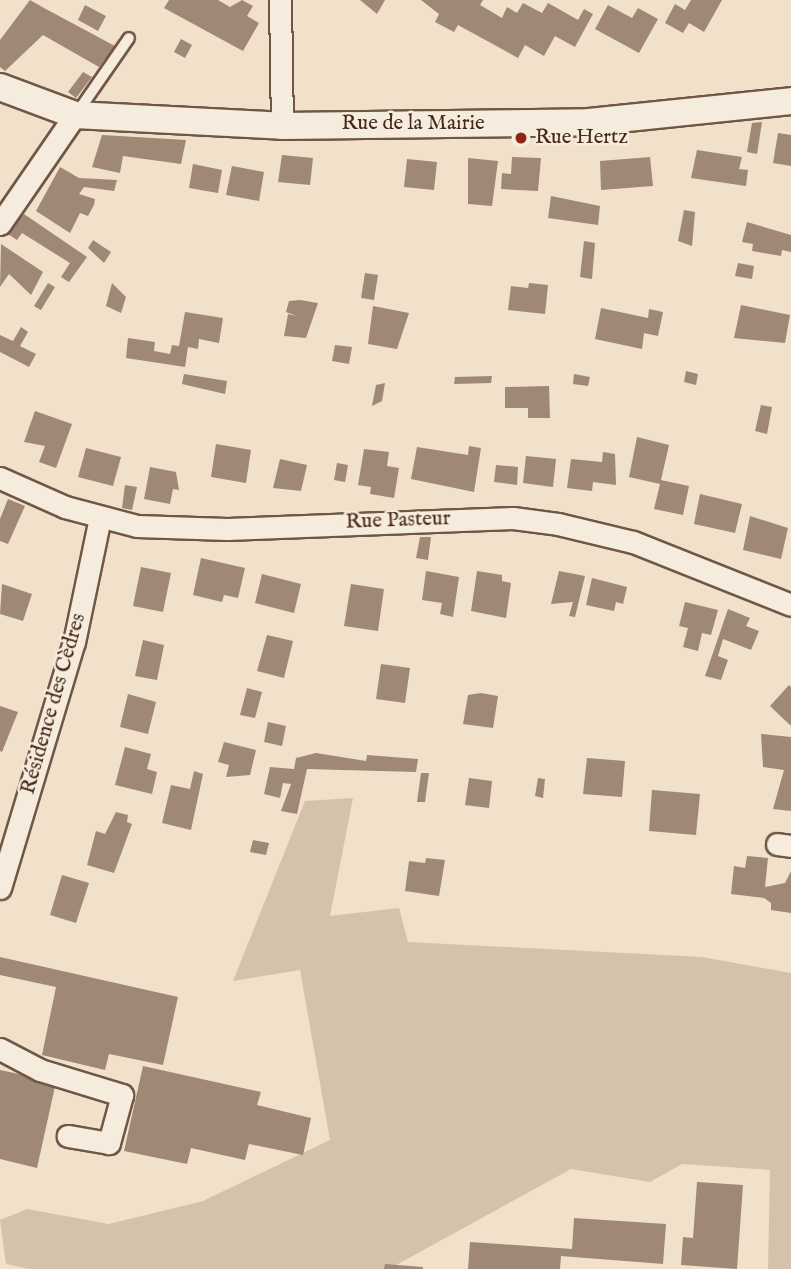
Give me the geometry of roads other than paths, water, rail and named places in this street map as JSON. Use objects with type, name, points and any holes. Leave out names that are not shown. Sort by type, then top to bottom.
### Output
[{"type":"street","points":[[281,0],[282,125]]},
{"type":"street","name":"Rue de la Mairie","points":[[0,87],[75,116],[282,125],[589,122],[791,101]]},
{"type":"street","points":[[0,224],[75,116]]},
{"type":"street","name":"Rue Pasteur","points":[[0,478],[100,518],[137,526],[227,529],[513,517],[633,542],[791,605]]},
{"type":"street","name":"Résidence des Cèdres","points":[[0,888],[74,642],[100,518]]},
{"type":"street","points":[[0,1049],[40,1070],[122,1095],[109,1143],[68,1136]]},
{"type":"lane","points":[[75,116],[129,38]]},
{"type":"place","name":"Rue Hertz","points":[[521,138]]}]
